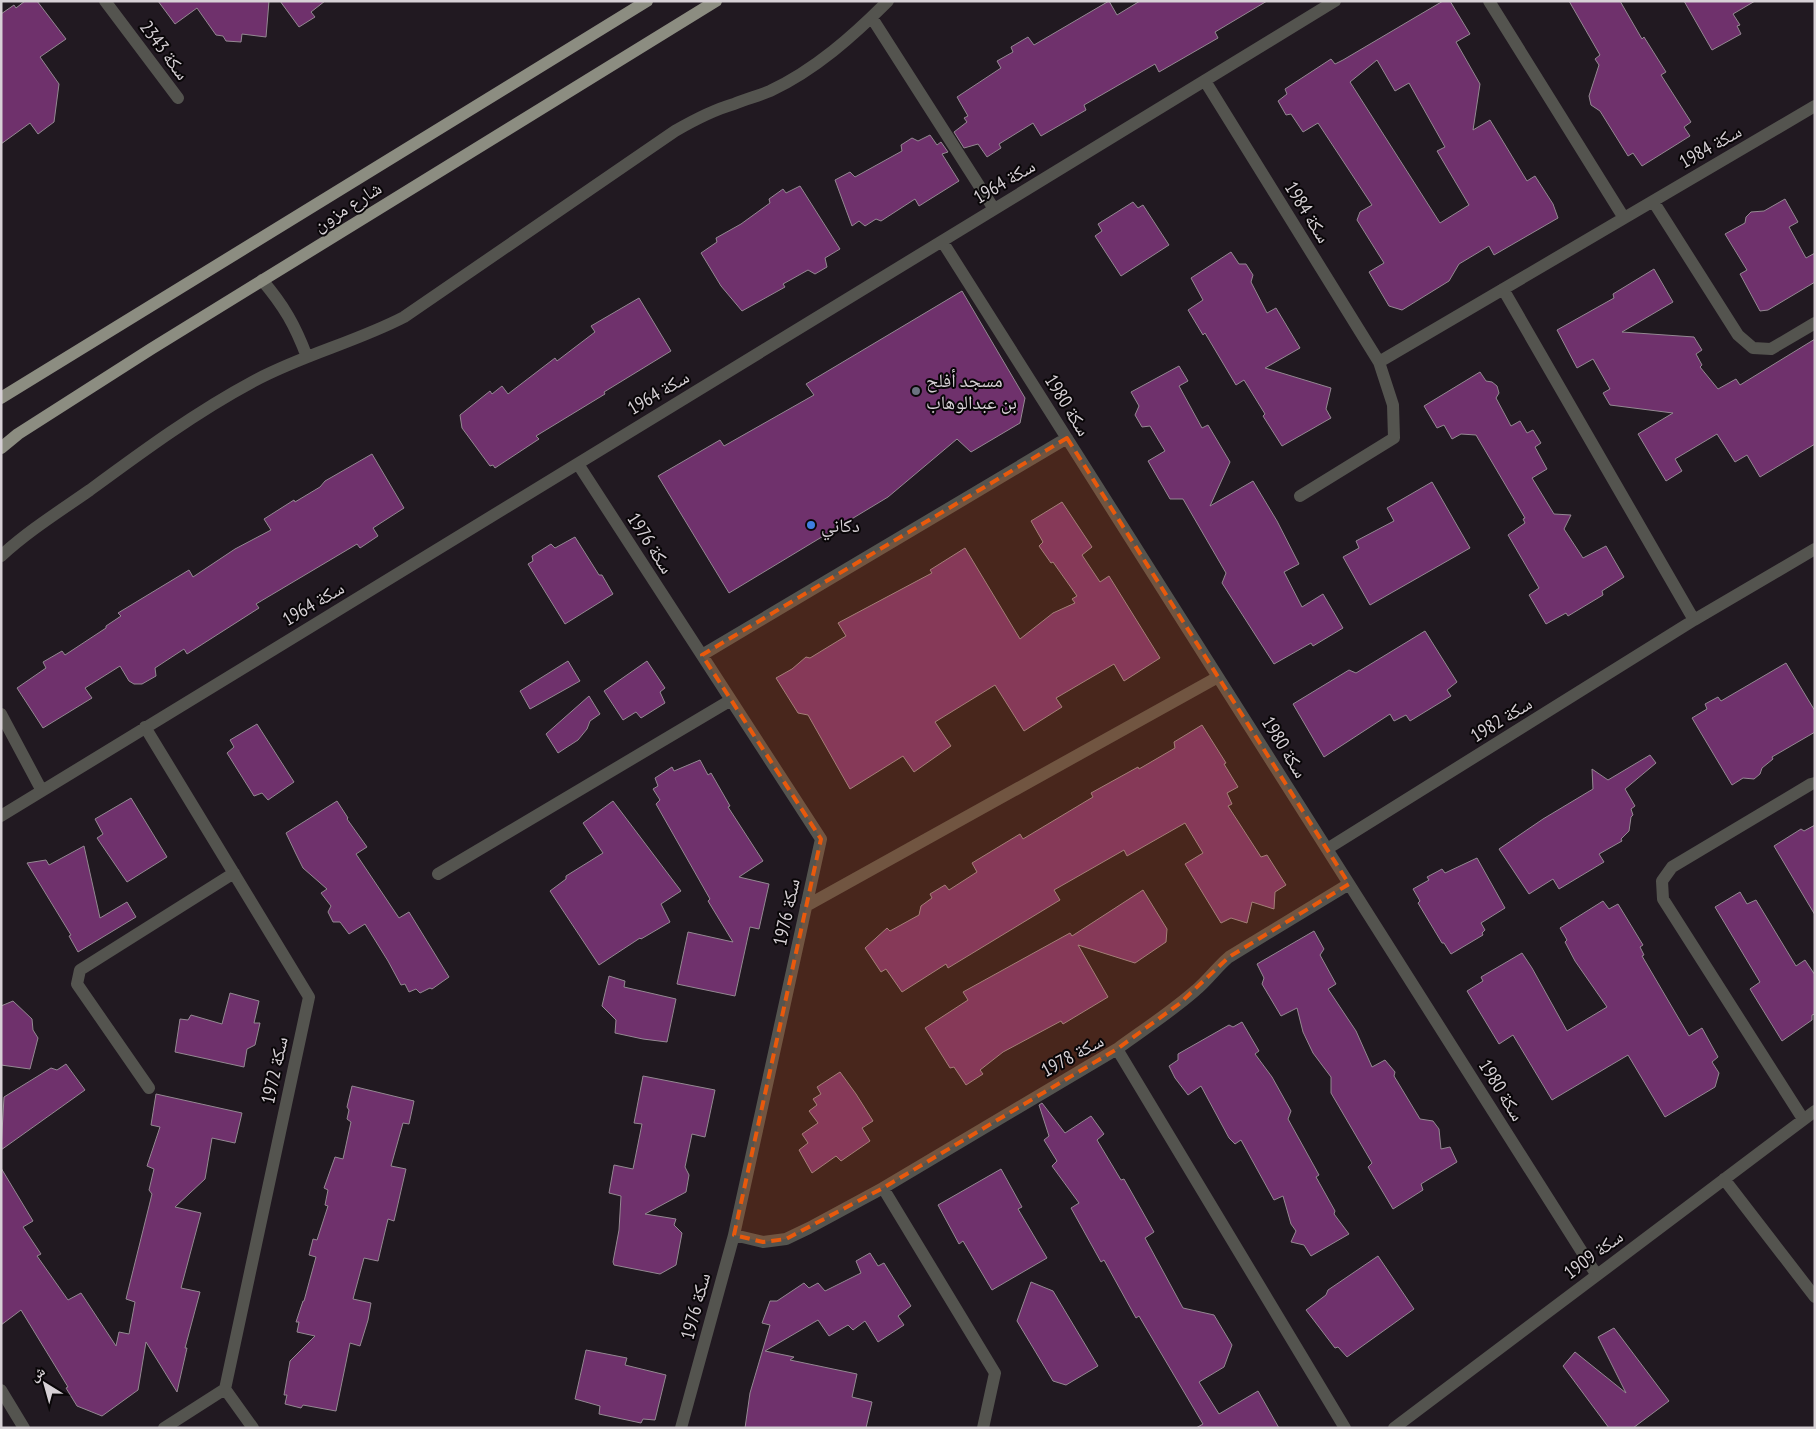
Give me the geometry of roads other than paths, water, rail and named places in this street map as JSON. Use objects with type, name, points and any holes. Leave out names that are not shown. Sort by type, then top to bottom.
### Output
[{"type":"main road","name":"شارع مزون","points":[[1,398],[647,1]]},
{"type":"main road","name":"شارع مزون","points":[[1,448],[18,434],[262,280],[716,1]]},
{"type":"street","name":"سكة 2343","points":[[105,1],[178,98]]},
{"type":"street","points":[[1,556],[141,453],[202,412],[255,381],[307,357],[376,331],[404,316],[675,131],[708,114],[734,103],[755,98],[789,81],[827,55],[872,18],[888,1]]},
{"type":"street","name":"سكة 1964","points":[[1,816],[1335,1]]},
{"type":"street","points":[[1489,1],[1624,218]]},
{"type":"street","points":[[872,18],[994,210]]},
{"type":"street","name":"سكة 1984","points":[[1205,81],[1379,362],[1393,405],[1394,438],[1300,496]]},
{"type":"street","name":"سكة 1984","points":[[1379,362],[1815,106]]},
{"type":"street","points":[[1653,201],[1738,335],[1752,348],[1771,349],[1815,323]]},
{"type":"street","name":"سكة 1980","points":[[942,241],[1596,1274]]},
{"type":"street","points":[[262,280],[282,303],[297,329],[307,357]]},
{"type":"street","points":[[1503,289],[1694,620]]},
{"type":"street","points":[[702,655],[1067,438]]},
{"type":"street","name":"سكة 1976","points":[[578,464],[821,839],[734,1235],[681,1428]]},
{"type":"street","name":"سكة 1982","points":[[1328,850],[1694,620],[1815,549]]},
{"type":"street","points":[[806,906],[1218,677]]},
{"type":"street","points":[[438,874],[731,700]]},
{"type":"street","points":[[1,714],[42,791]]},
{"type":"street","name":"سكة 1972","points":[[145,727],[309,997],[225,1389]]},
{"type":"street","points":[[1803,1119],[1663,899],[1662,881],[1672,867],[1815,783]]},
{"type":"street","points":[[149,1088],[77,984],[80,970],[234,873]]},
{"type":"street","points":[[1117,1049],[1185,999],[1229,957],[1350,884]]},
{"type":"street","name":"سكة 1978","points":[[734,1235],[763,1242],[786,1239],[883,1188],[1117,1049],[1345,1428]]},
{"type":"street","name":"سكة 1909","points":[[1394,1428],[1596,1274],[1815,1111]]},
{"type":"street","points":[[1724,1179],[1815,1297]]},
{"type":"street","points":[[883,1188],[995,1372],[983,1428]]},
{"type":"street","points":[[164,1428],[225,1389],[253,1428]]},
{"type":"street","points":[[1,1390],[24,1428]]},
{"type":"place","name":"مسجد أفلح بن عبدالوهاب","points":[[916,391]]},
{"type":"place","name":"دكاني","points":[[811,525]]}]
